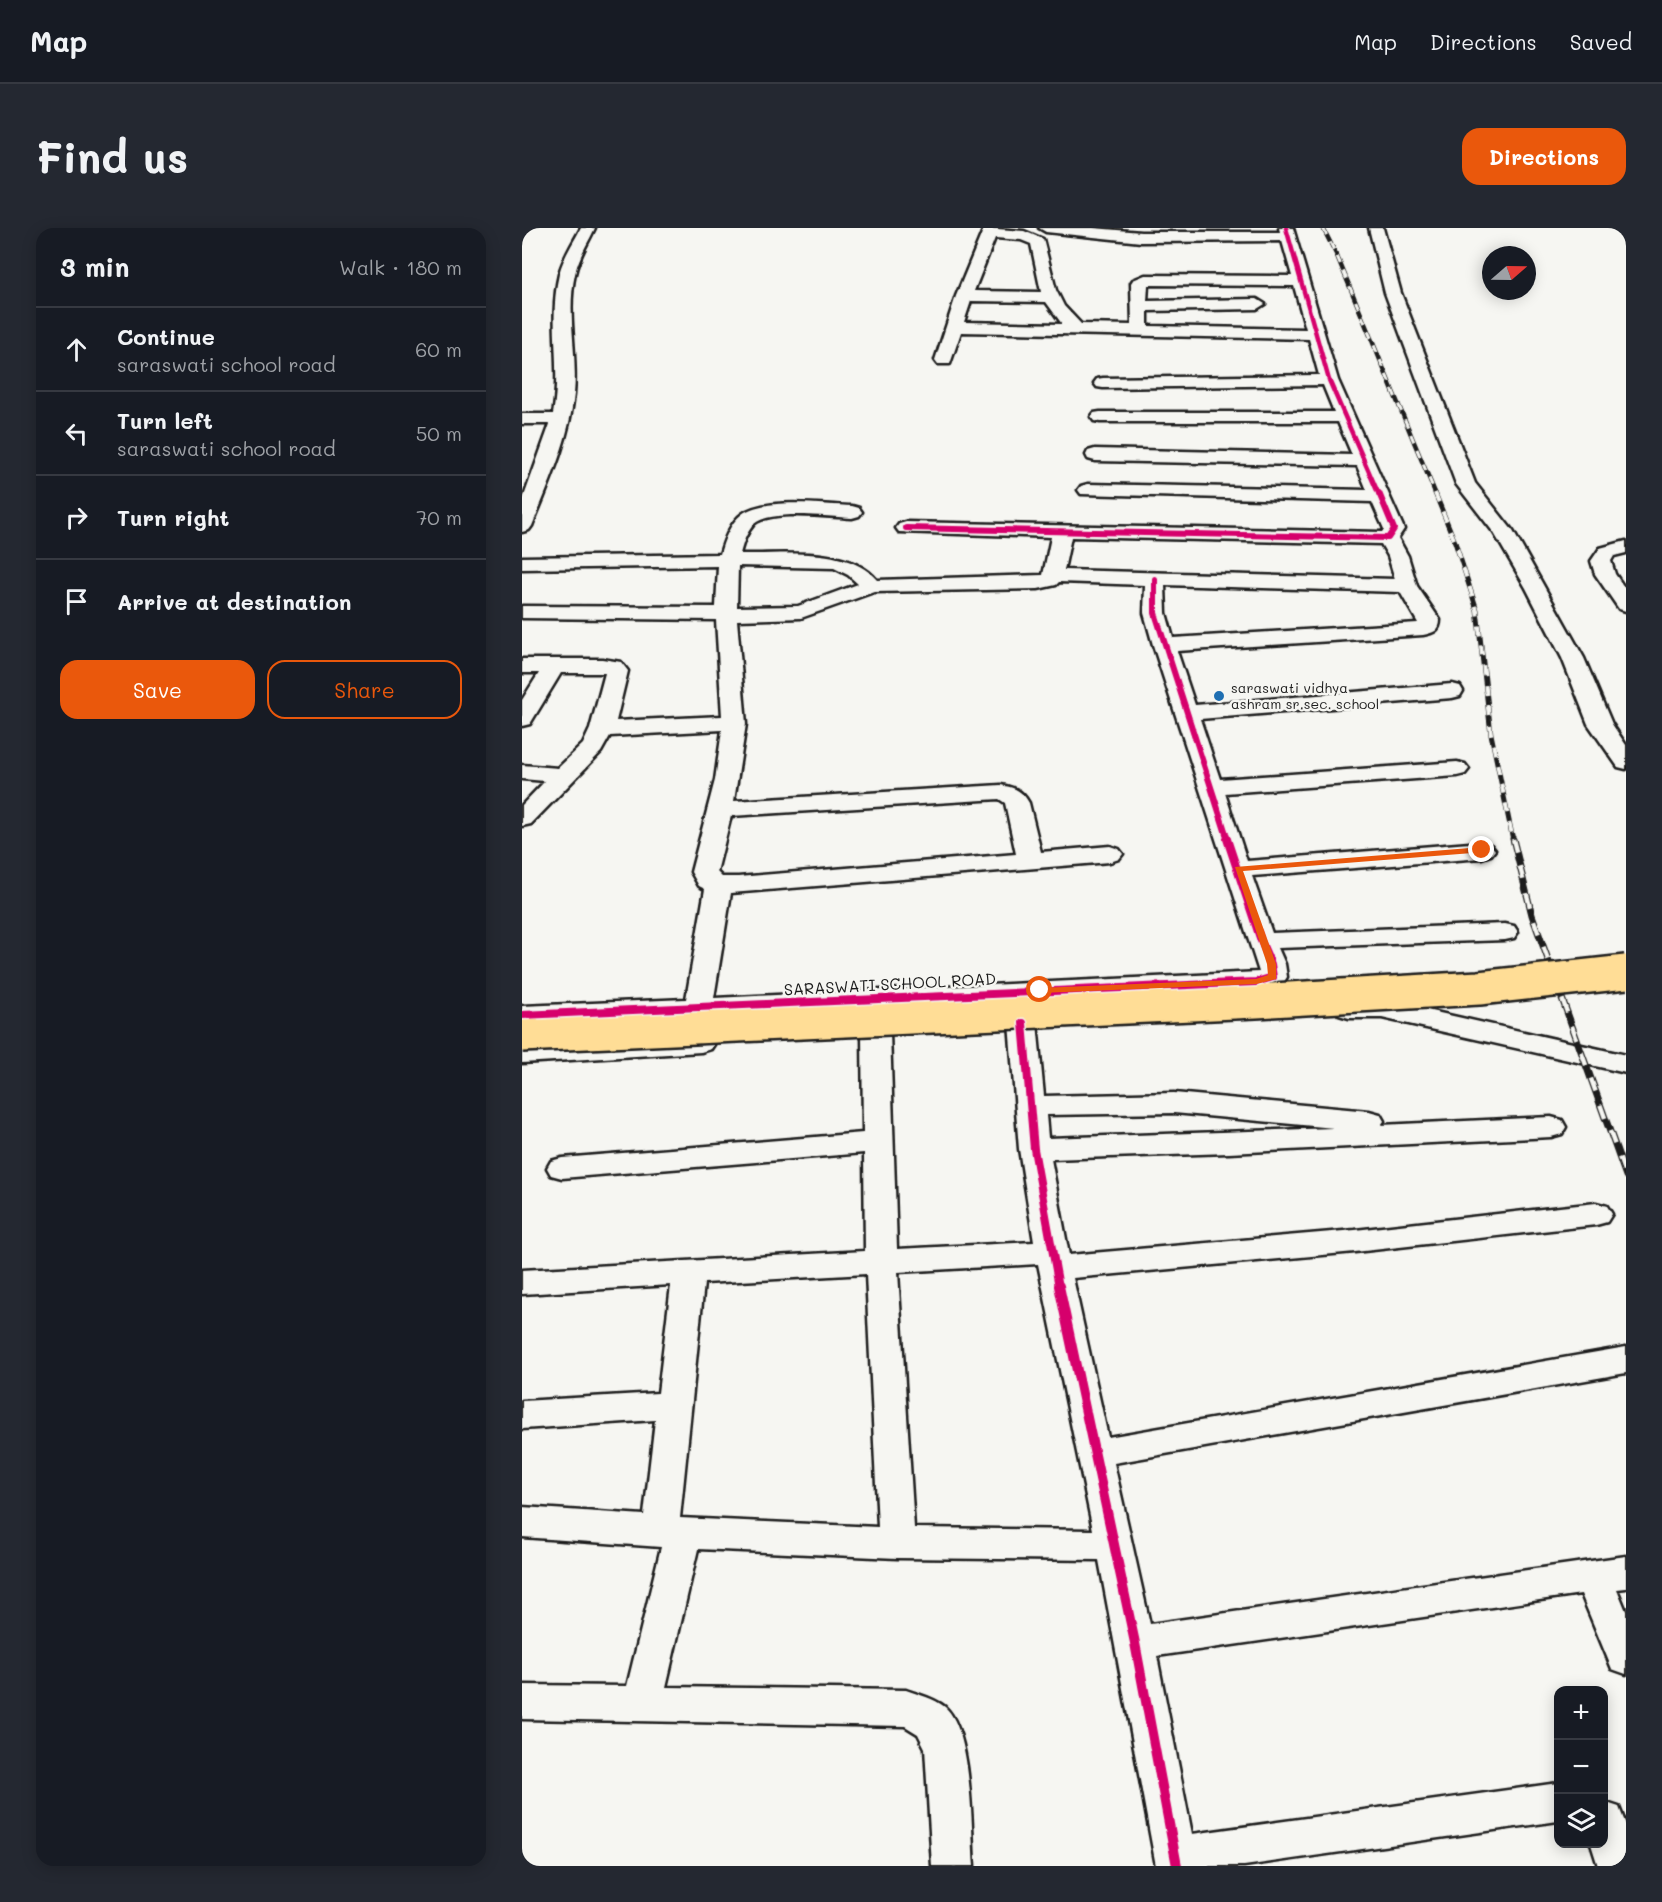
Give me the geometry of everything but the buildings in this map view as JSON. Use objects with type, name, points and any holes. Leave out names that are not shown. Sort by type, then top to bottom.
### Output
[{"type":"highway","points":[[522,1035],[1256,1001],[1479,988],[1626,972]]},
{"type":"street","points":[[522,526],[543,474],[560,419],[565,393],[567,274],[588,228]]},
{"type":"street","points":[[1046,228],[1155,233],[1287,232],[1329,380],[1394,529],[1388,538]]},
{"type":"street","points":[[1376,228],[1393,293],[1466,484],[1503,531],[1536,588],[1573,658],[1600,724],[1626,762]]},
{"type":"street","points":[[944,360],[953,327],[990,230],[1024,236],[1038,242],[1049,297],[1057,310],[1076,328]]},
{"type":"street","points":[[972,276],[993,277]]},
{"type":"street","points":[[1024,278],[1045,279]]},
{"type":"street","points":[[1140,330],[1139,283],[1145,280],[1300,281]]},
{"type":"street","points":[[964,296],[1049,297]]},
{"type":"street","points":[[1140,306],[1257,304]]},
{"type":"street","points":[[953,327],[1316,334]]},
{"type":"street","points":[[1102,382],[1329,380]]},
{"type":"street","points":[[1100,417],[1345,417]]},
{"type":"street","points":[[522,419],[560,419]]},
{"type":"street","points":[[1095,456],[1364,461]]},
{"type":"street","points":[[1088,490],[1379,496]]},
{"type":"street","points":[[852,512],[768,512],[751,517],[739,528],[729,560],[726,614],[734,722],[720,809],[704,872],[708,881],[719,885],[1110,854]]},
{"type":"street","points":[[906,528],[1388,538]]},
{"type":"street","points":[[522,612],[726,614],[801,612],[871,586],[1038,584],[1053,576],[1062,532]]},
{"type":"street","points":[[1164,645],[1423,629],[1429,626],[1429,620],[1407,586],[1398,556],[1388,538]]},
{"type":"street","points":[[1626,547],[1607,552],[1601,561],[1605,574],[1626,605]]},
{"type":"street","points":[[522,563],[729,560],[834,562],[858,571],[871,586]]},
{"type":"street","points":[[1053,576],[1407,586]]},
{"type":"street","name":"SARASWATI SCHOOL ROAD","points":[[522,1015],[1256,982],[1273,977],[1271,964],[1164,645],[1155,613],[1155,579]]},
{"type":"street","points":[[522,666],[602,666],[613,667],[616,670],[602,729],[593,747],[522,819]]},
{"type":"street","points":[[522,719],[554,666]]},
{"type":"street","points":[[1186,713],[1452,691]]},
{"type":"street","points":[[602,729],[734,722]]},
{"type":"street","points":[[1211,787],[1457,769]]},
{"type":"street","points":[[522,772],[563,776]]},
{"type":"street","points":[[720,809],[1001,792],[1013,796],[1017,803],[1030,861]]},
{"type":"street","points":[[1238,869],[1482,850]]},
{"type":"street","points":[[699,1007],[719,885]]},
{"type":"street","points":[[1262,941],[1505,932]]},
{"type":"street","points":[[522,1054],[1282,1008],[1382,1009],[1626,1064]]},
{"type":"street","points":[[1023,1023],[1034,1149],[1054,1260],[1135,1643],[1176,1861],[1554,1803]]},
{"type":"street","points":[[876,1032],[881,1262],[897,1543]]},
{"type":"street","points":[[1030,1106],[1174,1103],[1392,1123],[1436,1132]]},
{"type":"street","points":[[1034,1149],[1551,1127]]},
{"type":"street","points":[[562,1168],[879,1142]]},
{"type":"street","points":[[522,1282],[881,1262],[1054,1260],[1355,1241],[1596,1214]]},
{"type":"street","points":[[642,1704],[672,1532],[674,1405],[689,1273]]},
{"type":"street","points":[[1094,1453],[1626,1360]]},
{"type":"street","points":[[522,1415],[674,1405]]},
{"type":"street","points":[[522,1522],[897,1543],[1114,1545]]},
{"type":"street","points":[[1135,1643],[1609,1574],[1626,1657]]},
{"type":"street","points":[[522,1702],[906,1708],[929,1716],[939,1729],[945,1748],[953,1866]]},
{"type":"street","points":[[1608,1834],[1618,1866]]},
{"type":"railway","points":[[1323,228],[1337,256],[1436,495]]},
{"type":"railway","points":[[1435,493],[1455,542],[1477,610],[1491,734],[1513,840]]},
{"type":"railway","points":[[1513,839],[1532,915],[1626,1176]]},
{"type":"cycle path","points":[[906,528],[1388,538],[1394,529],[1329,380],[1286,228]]},
{"type":"cycle path","points":[[522,1015],[1256,982],[1273,977],[1271,964],[1261,941],[1164,645],[1155,613],[1155,579]]},
{"type":"cycle path","points":[[1023,1023],[1034,1149],[1055,1268],[1135,1643],[1177,1866]]},
{"type":"place","name":"saraswati vidhya ashram sr.sec. school","points":[[1219,696]]},
{"type":"route","points":[[1040,990],[1256,982],[1273,977],[1271,964],[1238,869],[1482,850]]}]
